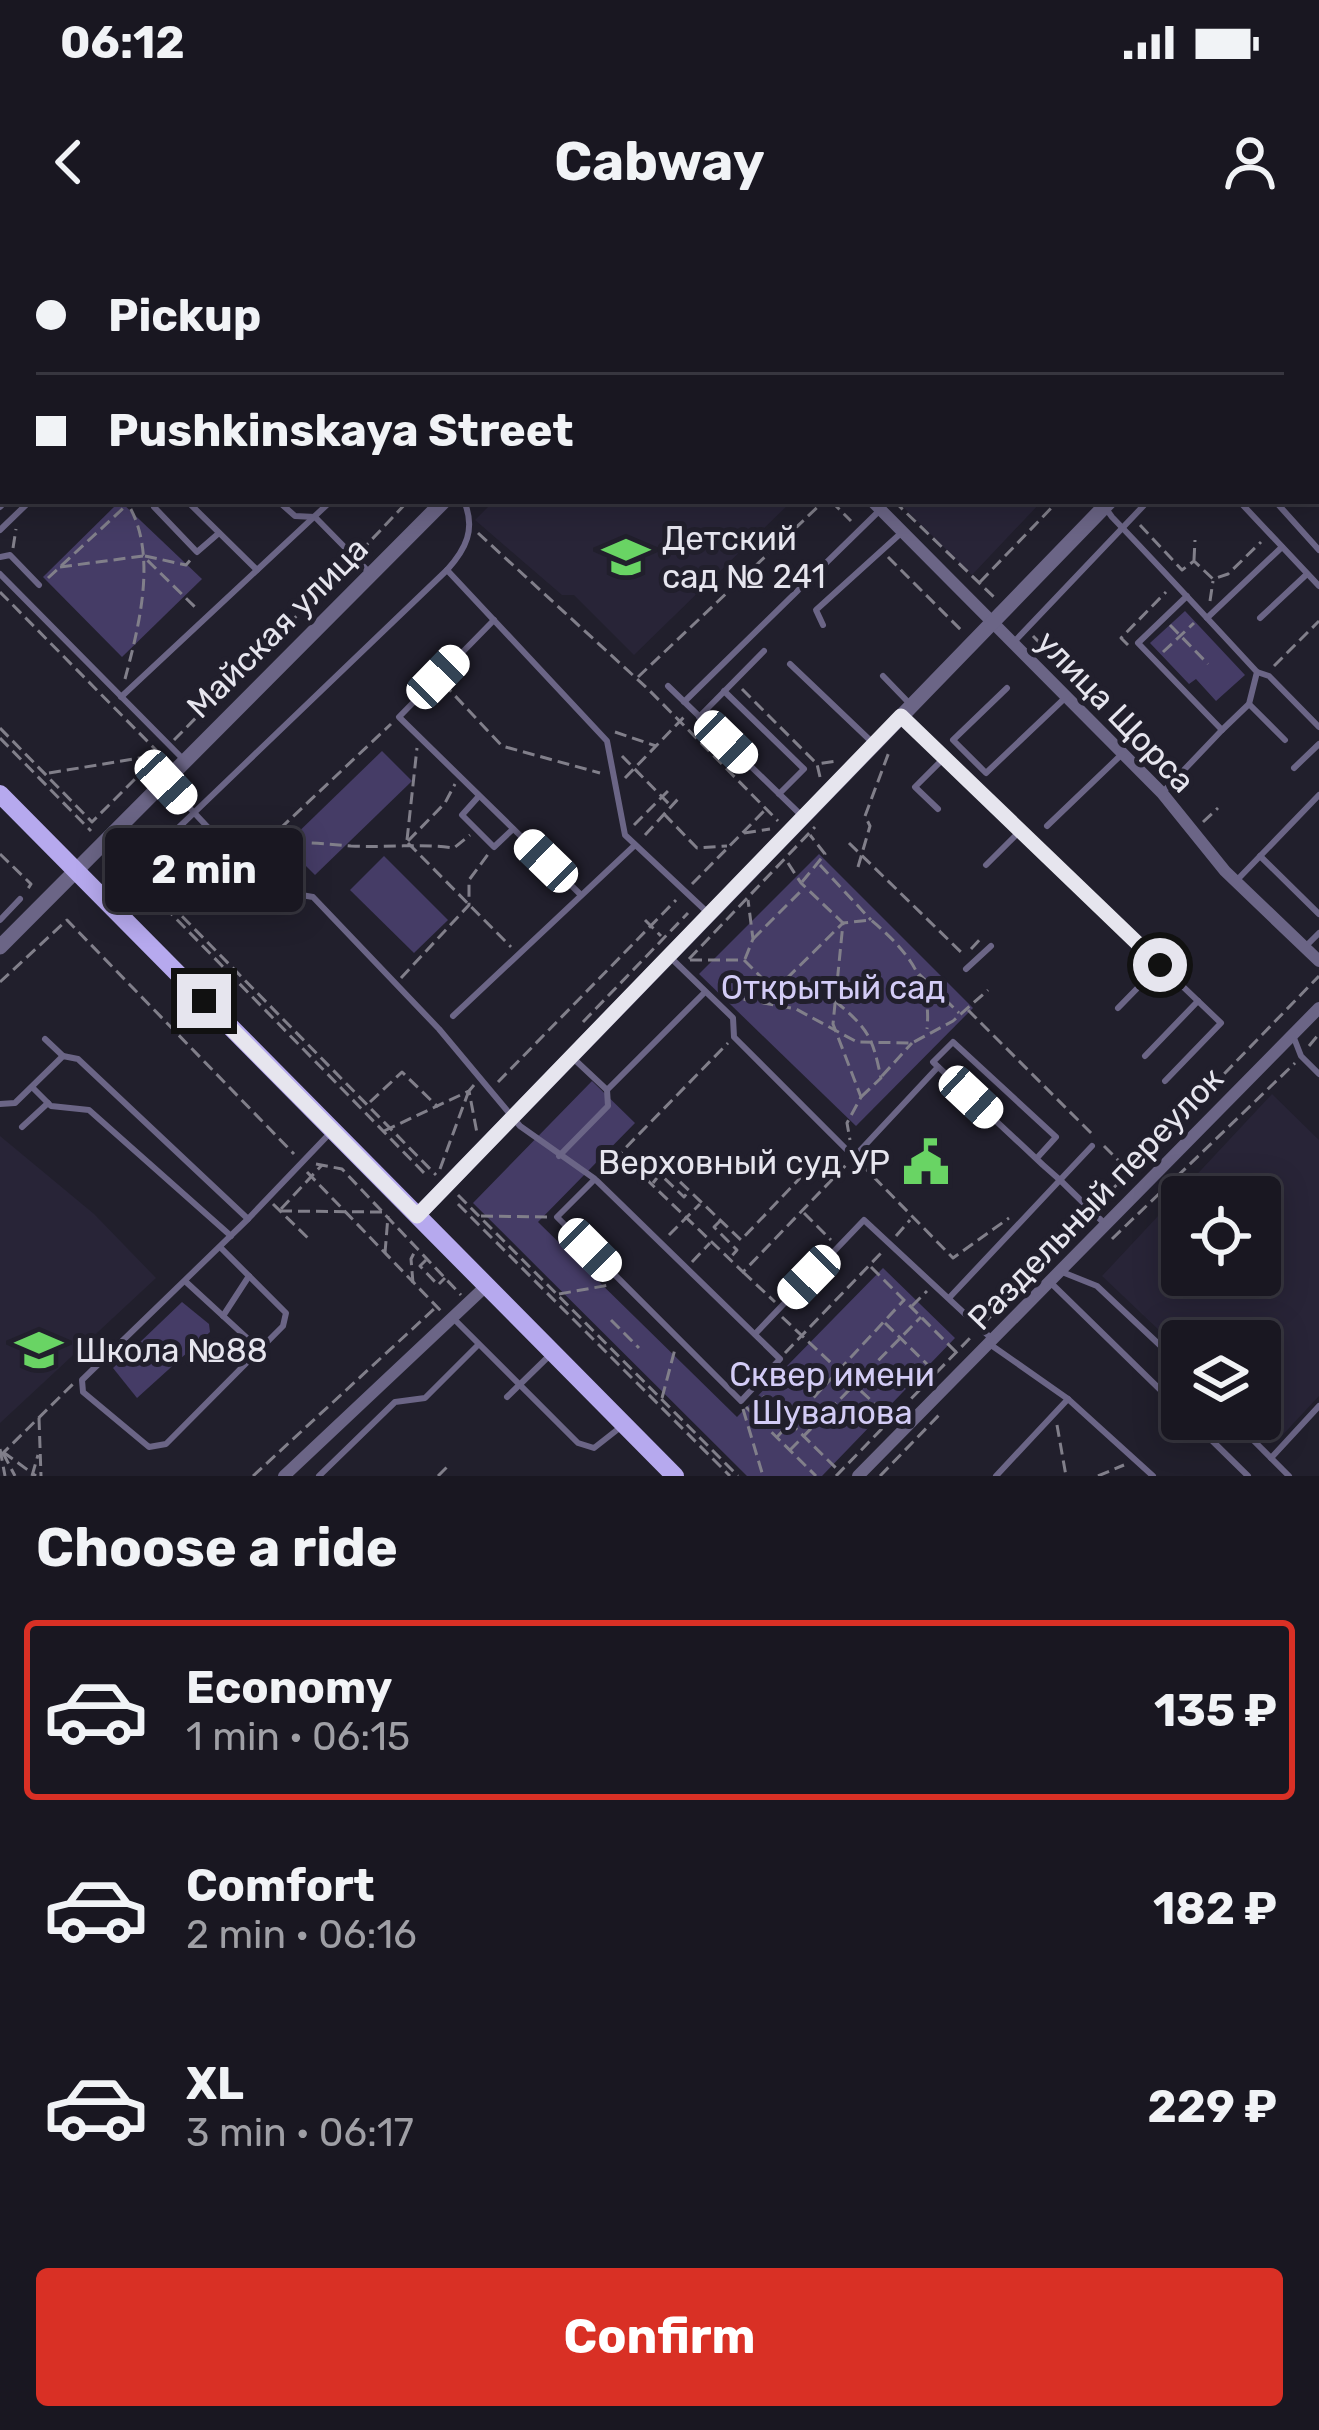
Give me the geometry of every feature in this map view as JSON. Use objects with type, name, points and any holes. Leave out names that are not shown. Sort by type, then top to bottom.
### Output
[{"type":"main road","points":[[0,794],[675,1476]]},
{"type":"street","name":"Майская улица","points":[[1,944],[76,872],[110,847],[185,762],[441,504]]},
{"type":"street","points":[[417,1216],[680,959],[713,916],[808,827],[883,745],[906,711],[1107,504]]},
{"type":"street","name":"улица Щорса","points":[[877,505],[1162,793],[1235,881],[1319,961]]},
{"type":"street","name":"Раздельный переулок","points":[[858,1476],[1319,1008]]},
{"type":"street","points":[[284,1476],[486,1286]]},
{"type":"lane","points":[[0,530],[27,504]]},
{"type":"lane","points":[[190,504],[257,571]]},
{"type":"lane","points":[[281,504],[295,517],[315,517],[371,574]]},
{"type":"lane","points":[[121,697],[328,504]]},
{"type":"lane","points":[[179,882],[151,854],[448,570],[465,550],[471,526],[465,504]]},
{"type":"lane","points":[[1107,504],[1123,528],[1256,672],[1269,676],[1319,727]]},
{"type":"lane","points":[[1012,644],[1145,504]]},
{"type":"lane","points":[[1242,504],[1319,586]]},
{"type":"lane","points":[[1278,504],[1319,550]]},
{"type":"lane","points":[[684,702],[860,530],[877,505]]},
{"type":"lane","points":[[154,507],[197,552],[219,532]]},
{"type":"lane","points":[[823,625],[816,610],[903,532]]},
{"type":"lane","points":[[1207,618],[1282,547]]},
{"type":"lane","points":[[0,557],[10,555],[39,585]]},
{"type":"lane","points":[[448,570],[607,740],[625,835],[713,916]]},
{"type":"lane","points":[[0,574],[185,762]]},
{"type":"lane","points":[[1259,618],[1307,574]]},
{"type":"lane","points":[[1186,596],[1138,643],[1222,730]]},
{"type":"lane","points":[[494,620],[399,716],[580,894]]},
{"type":"lane","points":[[699,717],[764,651]]},
{"type":"lane","points":[[790,664],[883,745]]},
{"type":"lane","points":[[1162,793],[1172,777],[1249,704],[1256,672]]},
{"type":"lane","points":[[884,676],[944,758],[1221,1023],[1165,1082]]},
{"type":"lane","points":[[668,686],[808,827]]},
{"type":"lane","points":[[1007,688],[953,740],[986,773],[1066,697]]},
{"type":"lane","points":[[724,692],[804,769],[779,794]]},
{"type":"lane","points":[[1249,704],[1285,740]]},
{"type":"lane","points":[[1294,767],[1319,744]]},
{"type":"lane","points":[[1046,826],[1122,753]]},
{"type":"lane","points":[[938,809],[915,787],[944,758]]},
{"type":"lane","points":[[166,782],[266,889],[313,897],[515,1118],[595,1179],[780,1359],[740,1401],[557,1217],[595,1179]]},
{"type":"lane","points":[[1235,881],[1319,795]]},
{"type":"lane","points":[[478,796],[462,815],[494,847],[513,829]]},
{"type":"lane","points":[[986,865],[1020,831]]},
{"type":"lane","points":[[452,1016],[635,845]]},
{"type":"lane","points":[[1260,856],[1319,914]]},
{"type":"lane","points":[[0,920],[20,899]]},
{"type":"lane","points":[[1304,947],[1319,933]]},
{"type":"lane","points":[[966,969],[991,946]]},
{"type":"lane","points":[[680,959],[704,993],[733,1018],[734,1037],[854,1157],[939,1067]]},
{"type":"lane","points":[[1118,1008],[1160,965]]},
{"type":"lane","points":[[559,1156],[608,1106],[608,1090],[704,993]]},
{"type":"lane","points":[[1145,1056],[1198,1001]]},
{"type":"lane","points":[[1293,1035],[1301,1056],[1319,1074]]},
{"type":"lane","points":[[45,1039],[63,1056],[78,1059],[248,1219]]},
{"type":"lane","points":[[1037,1158],[1056,1137],[953,1042],[933,1062],[1107,1226]]},
{"type":"lane","points":[[0,1104],[15,1103],[63,1056]]},
{"type":"lane","points":[[574,1059],[608,1090]]},
{"type":"lane","points":[[32,1087],[48,1102],[89,1110],[231,1236]]},
{"type":"lane","points":[[22,1127],[48,1102]]},
{"type":"lane","points":[[220,1246],[286,1313],[283,1326],[166,1444],[149,1448],[82,1392],[82,1380],[332,1131]]},
{"type":"lane","points":[[950,1298],[1092,1146]]},
{"type":"lane","points":[[755,1334],[864,1220],[892,1240],[993,1343],[1068,1399],[1153,1476]]},
{"type":"lane","points":[[1062,1272],[1097,1286],[1161,1346]]},
{"type":"lane","points":[[223,1316],[249,1276]]},
{"type":"lane","points":[[185,1281],[259,1349]]},
{"type":"lane","points":[[1051,1283],[1161,1390]]},
{"type":"lane","points":[[453,1317],[578,1443],[594,1448],[623,1424]]},
{"type":"lane","points":[[319,1476],[394,1402],[424,1398],[478,1345]]},
{"type":"lane","points":[[507,1397],[553,1352]]},
{"type":"lane","points":[[996,1476],[1068,1399]]},
{"type":"lane","points":[[1271,1459],[1319,1406]]},
{"type":"lane","points":[[1213,1440],[1248,1476]]},
{"type":"lane","points":[[1252,1440],[1289,1476]]},
{"type":"path","points":[[39,585],[127,504]]},
{"type":"path","points":[[121,697],[137,632],[143,556],[138,521],[130,504]]},
{"type":"path","points":[[0,728],[92,822],[405,504]]},
{"type":"path","points":[[636,678],[829,504]]},
{"type":"path","points":[[833,504],[860,530]]},
{"type":"path","points":[[897,504],[1004,608]]},
{"type":"path","points":[[978,583],[1055,504]]},
{"type":"path","points":[[10,555],[18,538],[14,516]]},
{"type":"path","points":[[1133,518],[1182,570],[1194,562]]},
{"type":"path","points":[[471,526],[681,721],[784,827],[741,834]]},
{"type":"path","points":[[1214,579],[1228,574],[1261,542],[1259,536]]},
{"type":"path","points":[[1194,562],[1195,540]]},
{"type":"path","points":[[881,551],[964,633]]},
{"type":"path","points":[[60,567],[143,556],[186,565],[197,552]]},
{"type":"path","points":[[143,556],[205,619]]},
{"type":"path","points":[[1194,562],[1214,579]]},
{"type":"path","points":[[1207,618],[1214,579]]},
{"type":"path","points":[[1136,653],[1121,638],[1170,583]]},
{"type":"path","points":[[0,592],[160,754]]},
{"type":"path","points":[[1152,606],[1208,664]]},
{"type":"path","points":[[1286,678],[1274,666],[1319,622]]},
{"type":"path","points":[[1162,653],[1194,623]]},
{"type":"path","points":[[1027,629],[1172,777],[1177,766]]},
{"type":"path","points":[[438,677],[502,746],[623,780]]},
{"type":"path","points":[[734,682],[818,764],[821,784]]},
{"type":"path","points":[[616,788],[691,709]]},
{"type":"path","points":[[265,843],[399,716]]},
{"type":"path","points":[[617,730],[656,746]]},
{"type":"path","points":[[406,842],[418,737]]},
{"type":"path","points":[[0,738],[437,1176],[469,1091],[479,1078]]},
{"type":"path","points":[[858,868],[883,745]]},
{"type":"path","points":[[45,774],[160,754]]},
{"type":"path","points":[[818,764],[844,760]]},
{"type":"path","points":[[634,769],[671,806]]},
{"type":"path","points":[[406,842],[446,803],[459,777]]},
{"type":"path","points":[[625,835],[669,790]]},
{"type":"path","points":[[635,845],[678,799]]},
{"type":"path","points":[[1193,831],[1218,808]]},
{"type":"path","points":[[496,1084],[766,809]]},
{"type":"path","points":[[664,814],[697,848],[729,846]]},
{"type":"path","points":[[744,960],[753,939],[820,865],[825,854],[808,827]]},
{"type":"path","points":[[226,846],[406,842],[454,848],[476,830]]},
{"type":"path","points":[[406,842],[517,954]]},
{"type":"path","points":[[849,844],[965,956],[982,938]]},
{"type":"path","points":[[110,847],[426,1175]]},
{"type":"path","points":[[396,984],[469,905],[469,880],[494,847]]},
{"type":"path","points":[[0,854],[32,884]]},
{"type":"path","points":[[788,861],[803,885],[843,923]]},
{"type":"path","points":[[820,865],[961,1014]]},
{"type":"path","points":[[748,900],[753,939]]},
{"type":"path","points":[[0,982],[67,920],[302,1162],[311,1180],[435,1308],[254,1476]]},
{"type":"path","points":[[645,920],[662,937]]},
{"type":"path","points":[[774,991],[843,923],[871,920]]},
{"type":"path","points":[[843,923],[833,1024],[861,1097]]},
{"type":"path","points":[[680,959],[744,960],[792,1008]]},
{"type":"path","points":[[919,974],[927,990],[927,1031]]},
{"type":"path","points":[[753,1387],[838,1474],[1319,976]]},
{"type":"path","points":[[704,993],[713,987],[735,1001],[792,1008],[833,1024],[849,1039],[912,1042]]},
{"type":"path","points":[[988,990],[961,1014],[912,1042],[861,1097],[847,1123],[854,1157],[953,1258],[1013,1216],[1019,1222]]},
{"type":"path","points":[[833,1000],[871,1032],[881,1078]]},
{"type":"path","points":[[966,1009],[1129,1171]]},
{"type":"path","points":[[1109,1242],[1319,1034]]},
{"type":"path","points":[[595,1179],[734,1037]]},
{"type":"path","points":[[368,1105],[403,1072],[438,1107]]},
{"type":"path","points":[[383,1131],[469,1091]]},
{"type":"path","points":[[469,1091],[477,1134]]},
{"type":"path","points":[[620,1154],[743,1273],[800,1336],[892,1420]]},
{"type":"path","points":[[654,1157],[741,1240],[821,1156]]},
{"type":"path","points":[[743,1273],[854,1157]]},
{"type":"path","points":[[302,1162],[342,1168],[469,1302]]},
{"type":"path","points":[[280,1211],[322,1165]]},
{"type":"path","points":[[651,1184],[661,1174],[684,1197],[690,1191]]},
{"type":"path","points":[[456,1193],[730,1476]]},
{"type":"path","points":[[267,1198],[310,1240]]},
{"type":"path","points":[[662,1244],[702,1202]]},
{"type":"path","points":[[458,1204],[738,1476]]},
{"type":"path","points":[[280,1211],[386,1214]]},
{"type":"path","points":[[802,1212],[838,1247]]},
{"type":"path","points":[[385,1255],[386,1214]]},
{"type":"path","points":[[478,1216],[557,1217]]},
{"type":"path","points":[[780,1359],[912,1217]]},
{"type":"path","points":[[995,1238],[1008,1219]]},
{"type":"path","points":[[721,1220],[714,1227],[737,1250],[729,1259]]},
{"type":"path","points":[[883,1225],[892,1240]]},
{"type":"path","points":[[687,1268],[711,1241]]},
{"type":"path","points":[[413,1284],[411,1258],[417,1247]]},
{"type":"path","points":[[427,1259],[420,1266],[438,1285],[445,1278]]},
{"type":"path","points":[[870,1266],[957,1353]]},
{"type":"path","points":[[413,1284],[425,1271]]},
{"type":"path","points":[[557,1295],[622,1282]]},
{"type":"path","points":[[911,1307],[934,1284]]},
{"type":"path","points":[[777,1437],[904,1300]]},
{"type":"path","points":[[790,1450],[921,1317]]},
{"type":"path","points":[[610,1320],[639,1348]]},
{"type":"path","points":[[884,1322],[937,1374]]},
{"type":"path","points":[[662,1400],[678,1338]]},
{"type":"path","points":[[1,1452],[67,1384],[82,1380]]},
{"type":"path","points":[[740,1401],[816,1476]]},
{"type":"path","points":[[740,1401],[763,1476]]},
{"type":"path","points":[[880,1476],[942,1412]]},
{"type":"path","points":[[1055,1413],[1066,1476]]},
{"type":"path","points":[[1,1452],[35,1476],[40,1449],[38,1414]]},
{"type":"path","points":[[1,1452],[5,1476]]},
{"type":"path","points":[[1,1452],[15,1476]]},
{"type":"path","points":[[1098,1476],[1138,1459]]},
{"type":"path","points":[[438,1476],[447,1467]]},
{"type":"shaded area","name":"Детский сад № 241","points":[[491,504],[789,504],[634,655],[574,595],[562,595],[475,520]]},
{"type":"shaded area","points":[[900,504],[1039,504],[972,575]]},
{"type":"shaded area","points":[[1272,1094],[1319,1140],[1319,1396],[1281,1437],[1281,1320],[1161,1320],[1161,1332],[1102,1276],[1161,1213],[1161,1296],[1281,1296],[1281,1176],[1195,1176]]},
{"type":"shaded area","name":"Школа №88","points":[[0,1136],[94,1214],[156,1278],[0,1423]]},
{"type":"green space","points":[[117,504],[123,504],[202,579],[122,657],[43,577]]},
{"type":"green space","points":[[1185,611],[1245,675],[1216,701],[1196,679],[1189,684],[1150,643]]},
{"type":"green space","points":[[382,751],[412,781],[315,875],[285,845]]},
{"type":"green space","name":"Открытый сад","points":[[819,854],[973,1008],[856,1126],[699,974]]},
{"type":"green space","points":[[384,856],[448,920],[414,953],[350,890]]},
{"type":"green space","name":"Сквер имени Шувалова","points":[[592,1081],[635,1123],[538,1222],[737,1417],[883,1268],[955,1338],[822,1476],[747,1476],[473,1203]]},
{"type":"green space","points":[[182,1302],[209,1324],[210,1332],[137,1398],[113,1368]]},
{"type":"place","name":"Детский сад № 241","points":[[626,557]]},
{"type":"place","name":"Верховный суд УР","points":[[926,1162]]},
{"type":"place","name":"Школа №88","points":[[39,1350]]},
{"type":"route","points":[[204,1001],[417,1216],[713,916],[901,716],[1160,965]]}]
